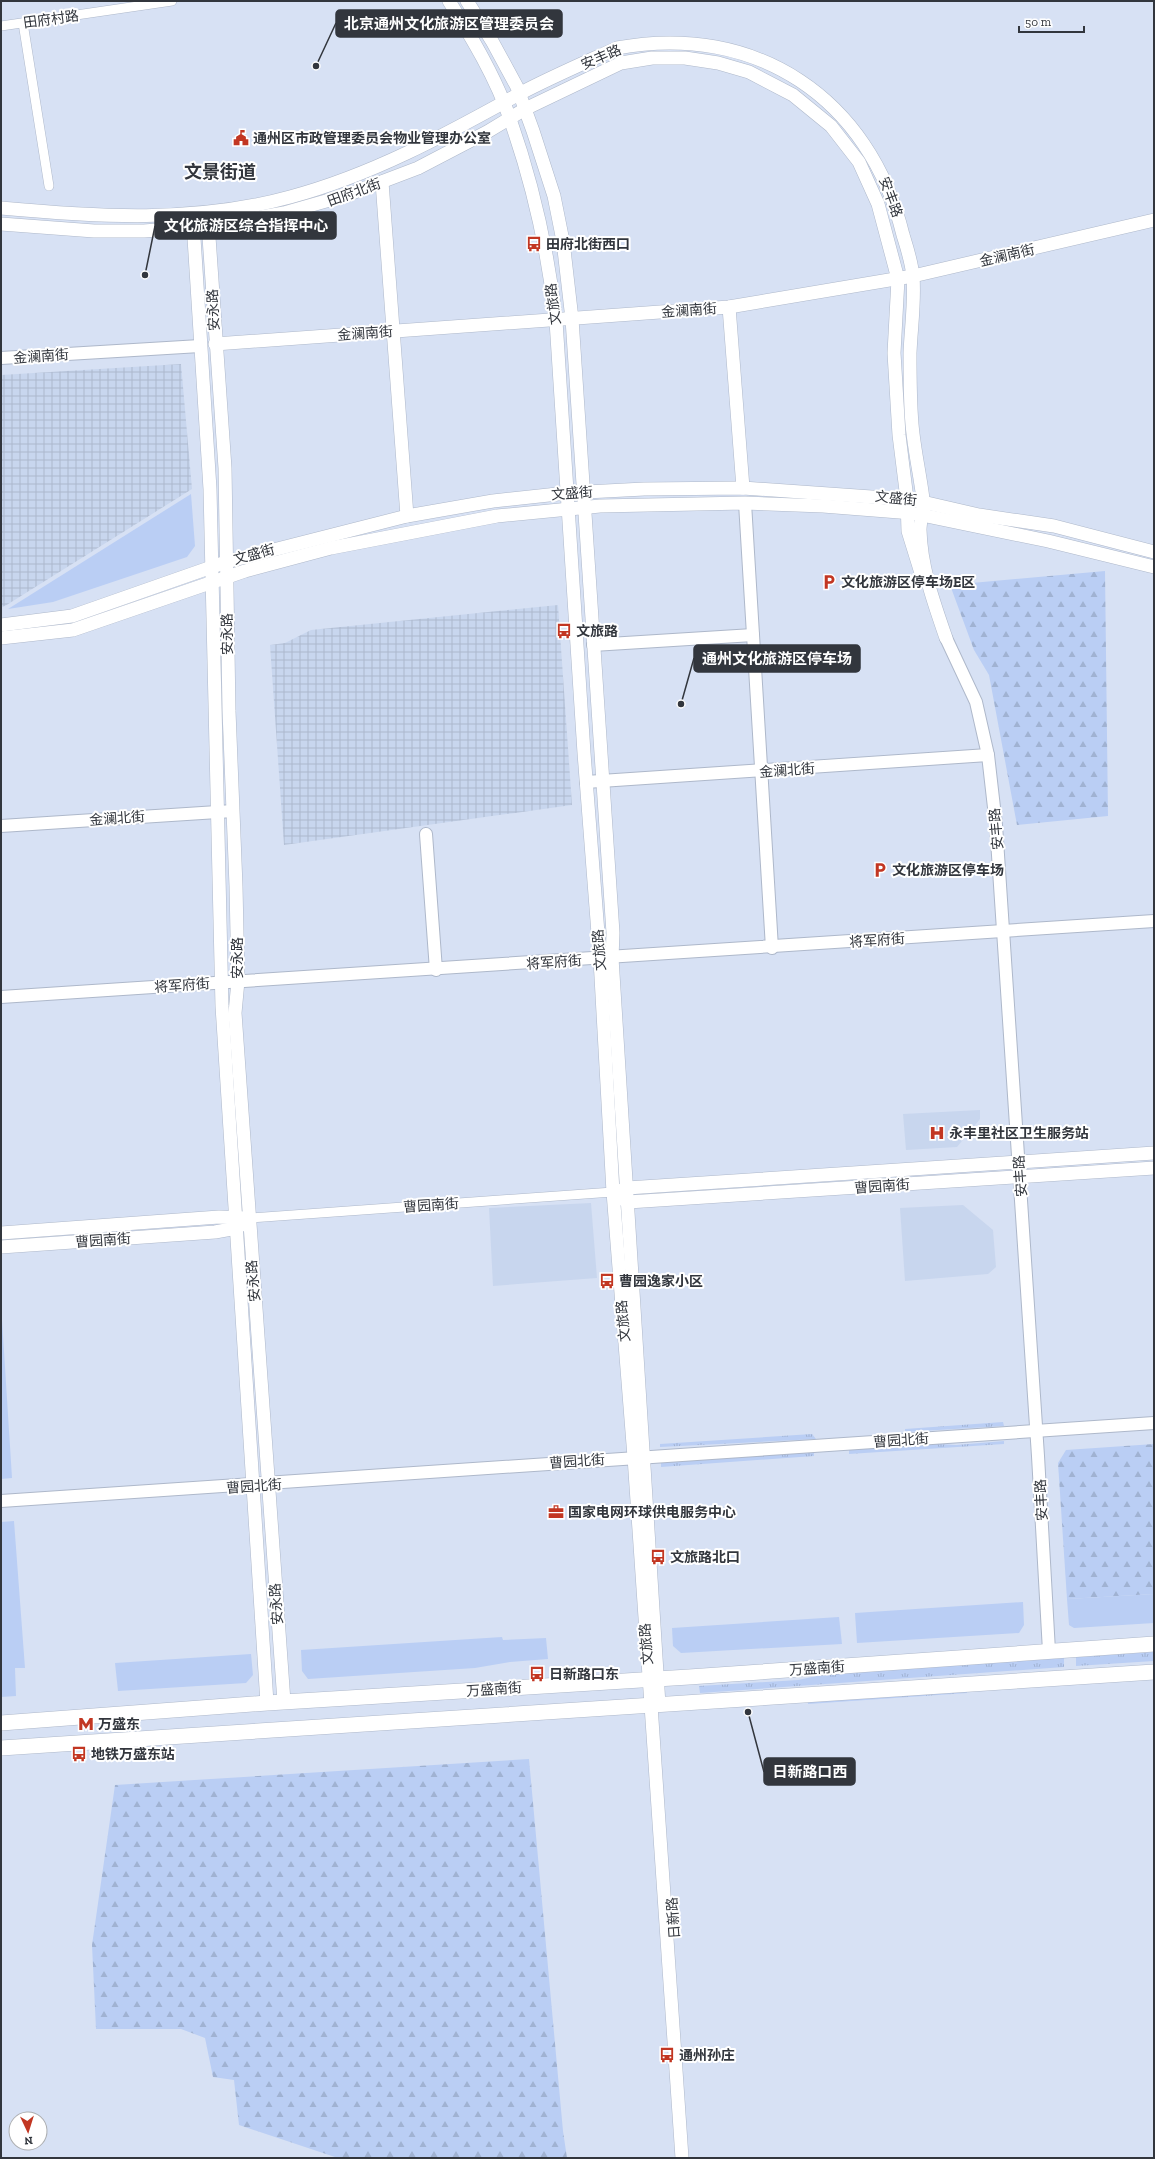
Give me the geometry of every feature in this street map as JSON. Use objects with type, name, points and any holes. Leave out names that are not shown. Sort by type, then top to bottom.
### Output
[{"type":"main road","name":"文旅路","points":[[449,1],[477,47],[510,119],[535,201],[551,284],[556,321],[586,782],[606,958],[627,1188],[639,1456],[654,1679]]},
{"type":"main road","name":"文旅路","points":[[467,1],[492,41],[520,94],[554,196],[563,241],[572,319],[613,933],[606,958],[613,1192],[639,1456]]},
{"type":"main road","name":"安丰路","points":[[520,94],[616,48],[634,44],[669,42],[704,44],[738,52],[771,64],[802,82],[842,115],[863,140],[880,168],[893,198],[913,276],[910,354],[912,424],[923,501],[923,515],[920,529],[928,586],[946,638]]},
{"type":"main road","name":"安丰路","points":[[525,109],[621,63],[642,59],[669,57],[702,60],[734,67],[764,79],[793,95],[819,115],[841,138],[859,162],[878,204],[898,279],[894,353],[899,435],[907,499],[908,531],[916,562],[946,638]]},
{"type":"main road","name":"田府北街","points":[[1,208],[94,216],[199,213],[242,208],[289,198],[364,173],[432,142],[520,94]]},
{"type":"main road","name":"田府北街","points":[[1,224],[119,232],[201,227],[284,213],[322,203],[418,168],[510,119],[525,109]]},
{"type":"main road","points":[[382,182],[407,516]]},
{"type":"main road","name":"安永路","points":[[199,213],[215,344],[225,468],[226,577],[238,981],[235,1013],[284,1702]]},
{"type":"main road","name":"金澜南街","points":[[215,344],[556,321],[729,307],[913,276],[1154,220]]},
{"type":"main road","name":"安永路","points":[[201,227],[194,238],[210,489],[217,812],[223,983],[222,1006],[267,1703]]},
{"type":"main road","points":[[729,307],[743,488]]},
{"type":"main road","name":"文盛街","points":[[1,625],[72,616],[226,562],[407,516],[493,501],[567,493],[644,489],[743,488],[907,499],[923,501],[979,515],[1054,526],[1154,552]]},
{"type":"main road","name":"文盛街","points":[[1,638],[73,630],[226,577],[331,548],[497,516],[600,506],[745,503],[823,506],[908,513],[1048,541],[1154,567]]},
{"type":"main road","name":"曹园南街","points":[[613,1192],[627,1188],[1154,1153]]},
{"type":"main road","name":"曹园南街","points":[[628,1202],[1154,1168]]},
{"type":"main road","points":[[613,1192],[628,1202]]},
{"type":"main road","name":"曹园南街","points":[[1,1248],[215,1232],[236,1222],[250,1218]]},
{"type":"main road","name":"曹园南街","points":[[1,1233],[236,1222]]},
{"type":"main road","name":"万盛南街","points":[[1,1723],[267,1703],[654,1679],[1154,1644]]},
{"type":"main road","name":"万盛南街","points":[[1,1748],[1154,1672]]},
{"type":"main road","name":"日新路","points":[[654,1679],[682,2158]]},
{"type":"main road","name":"日新路","points":[[655,1704],[689,2158]]},
{"type":"street","name":"田府村路","points":[[1,26],[23,24],[172,1]]},
{"type":"street","points":[[23,24],[49,186]]},
{"type":"street","name":"金澜南街","points":[[1,358],[200,346]]},
{"type":"street","points":[[745,503],[772,948]]},
{"type":"street","points":[[593,645],[753,635]]},
{"type":"street","name":"安丰路","points":[[946,638],[976,702],[988,755],[996,825],[1020,1177],[1049,1651]]},
{"type":"street","name":"金澜北街","points":[[586,782],[762,772],[988,755]]},
{"type":"street","name":"金澜北街","points":[[1,826],[233,811]]},
{"type":"street","points":[[426,834],[436,970]]},
{"type":"street","name":"将军府街","points":[[1,997],[238,981],[436,970],[1154,922]]},
{"type":"street","name":"曹园南街","points":[[250,1218],[613,1192]]},
{"type":"street","name":"曹园北街","points":[[1,1501],[269,1485],[639,1456],[834,1445],[1154,1423]]},
{"type":"shaded area","points":[[181,364],[192,489],[5,606],[1,607],[1,375]]},
{"type":"shaded area","points":[[558,605],[572,805],[284,845],[270,645],[285,643],[311,630]]},
{"type":"shaded area","name":"永丰里社区卫生服务站","points":[[980,1110],[980,1119],[957,1147],[906,1150],[903,1114]]},
{"type":"shaded area","points":[[591,1203],[597,1278],[493,1286],[489,1208]]},
{"type":"shaded area","points":[[963,1205],[993,1230],[996,1267],[988,1274],[905,1281],[900,1208]]},
{"type":"green space","points":[[191,494],[195,546],[187,557],[53,602],[8,609]]},
{"type":"green space","points":[[1105,571],[1108,816],[1017,825],[989,675],[974,650],[950,585]]},
{"type":"green space","points":[[1,1304],[12,1478],[1,1479]]},
{"type":"green space","points":[[1003,1422],[1004,1426],[905,1432],[905,1429]]},
{"type":"green space","points":[[812,1434],[816,1439],[660,1447],[660,1444]]},
{"type":"green space","points":[[1004,1441],[1004,1444],[849,1454],[849,1449],[924,1443],[956,1445]]},
{"type":"green space","points":[[1154,1444],[1154,1594],[1067,1599],[1058,1463],[1066,1450]]},
{"type":"green space","points":[[814,1451],[814,1456],[661,1467],[661,1462]]},
{"type":"green space","points":[[14,1521],[25,1668],[15,1668],[16,1696],[1,1697],[1,1522]]},
{"type":"green space","points":[[1154,1594],[1154,1623],[1074,1628],[1069,1625],[1067,1599]]},
{"type":"green space","points":[[1023,1602],[1024,1625],[1019,1633],[857,1643],[855,1613]]},
{"type":"green space","points":[[839,1617],[842,1644],[681,1653],[673,1646],[672,1628]]},
{"type":"green space","points":[[502,1637],[503,1640],[546,1638],[548,1659],[510,1662],[475,1668],[308,1679],[302,1671],[301,1650]]},
{"type":"green space","points":[[1154,1652],[1154,1661],[1076,1666],[1076,1657]]},
{"type":"green space","points":[[251,1654],[253,1675],[246,1683],[118,1691],[115,1663]]},
{"type":"green space","points":[[1064,1658],[1064,1667],[700,1693],[699,1686],[798,1680],[826,1674]]},
{"type":"green space","points":[[967,1690],[967,1693],[808,1704],[808,1701]]},
{"type":"green space","points":[[529,1759],[563,2131],[567,2158],[338,2158],[239,2125],[234,2080],[213,2077],[205,2038],[181,2029],[96,2029],[92,1945],[115,1785]]},
{"type":"place","name":"北京通州文化旅游区管理委员会","points":[[316,66]]},
{"type":"place","name":"通州区市政管理委员会物业管理办公室","points":[[241,138]]},
{"type":"place","name":"田府北街西口","points":[[534,244]]},
{"type":"place","name":"文化旅游区综合指挥中心","points":[[145,275]]},
{"type":"place","name":"文化旅游区停车场E区","points":[[829,582]]},
{"type":"place","name":"文旅路","points":[[564,631]]},
{"type":"place","name":"通州文化旅游区停车场","points":[[681,704]]},
{"type":"place","name":"文化旅游区停车场","points":[[880,870]]},
{"type":"place","name":"永丰里社区卫生服务站","points":[[937,1133]]},
{"type":"place","name":"曹园逸家小区","points":[[607,1281]]},
{"type":"place","name":"国家电网环球供电服务中心","points":[[556,1512]]},
{"type":"place","name":"文旅路北口","points":[[658,1557]]},
{"type":"place","name":"日新路口东","points":[[537,1674]]},
{"type":"place","name":"日新路口西","points":[[748,1712]]},
{"type":"place","name":"万盛东","points":[[86,1724]]},
{"type":"place","name":"地铁万盛东站","points":[[79,1754]]},
{"type":"place","name":"通州孙庄","points":[[667,2055]]},
{"type":"district","name":"文景街道","points":[[220,172]]}]
